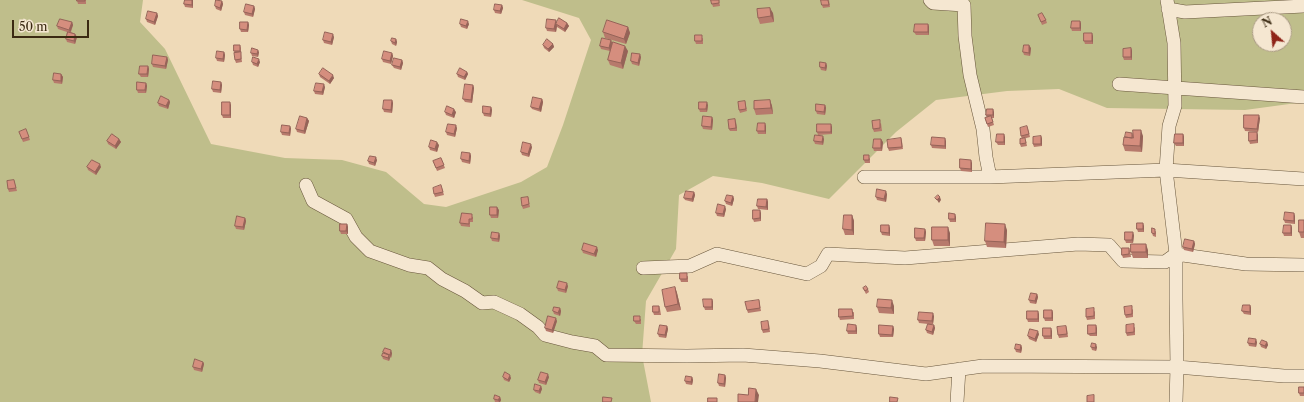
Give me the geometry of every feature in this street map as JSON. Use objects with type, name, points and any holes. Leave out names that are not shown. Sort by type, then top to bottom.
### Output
[{"type":"street","points":[[930,0],[933,3],[964,5],[965,36],[970,75],[983,129],[990,177]]},
{"type":"street","points":[[1168,4],[1185,12],[1304,6]]},
{"type":"street","points":[[1168,4],[1174,43],[1175,106],[1169,126],[1166,170],[1176,254],[1176,402]]},
{"type":"street","points":[[1119,84],[1304,97]]},
{"type":"street","points":[[864,177],[990,177],[1166,170],[1304,179]]},
{"type":"street","points":[[306,185],[313,201],[346,219],[356,237],[370,251],[409,265],[428,268],[442,279],[465,291],[482,303],[494,302],[520,314],[546,335],[595,346],[606,355],[687,356],[743,354],[820,361],[926,374],[983,366],[1177,367],[1284,376],[1304,376]]},
{"type":"street","points":[[643,268],[690,266],[717,254],[807,274],[821,266],[828,254],[905,258],[1078,244],[1109,245],[1123,261],[1165,262],[1176,254],[1246,264],[1304,265]]},
{"type":"street","points":[[957,402],[959,369]]},
{"type":"shaded area","points":[[0,0],[143,0],[140,22],[165,49],[211,144],[285,158],[342,160],[386,172],[424,204],[446,207],[521,182],[547,167],[563,125],[591,40],[579,18],[522,0],[1304,0],[1304,102],[1245,110],[1107,108],[1059,89],[1007,91],[936,100],[896,132],[829,199],[762,183],[713,176],[679,195],[676,249],[646,301],[642,355],[651,402],[0,402]]},
{"type":"building","points":[[185,0],[192,0],[192,5],[184,4]]},
{"type":"building","points":[[216,0],[222,1],[220,8],[215,6]]},
{"type":"building","points":[[711,0],[719,0],[719,3],[712,4]]},
{"type":"building","points":[[821,0],[828,0],[829,5],[822,5]]},
{"type":"building","points":[[246,4],[254,6],[252,14],[244,12]]},
{"type":"building","points":[[495,4],[502,5],[500,11],[494,10]]},
{"type":"building","points":[[770,8],[771,16],[758,18],[757,9]]},
{"type":"building","points":[[148,11],[157,13],[154,22],[146,19]]},
{"type":"building","points":[[1042,13],[1046,20],[1041,22],[1038,15]]},
{"type":"building","points":[[559,18],[567,23],[564,29],[556,24]]},
{"type":"building","points":[[60,19],[72,22],[69,30],[57,26]]},
{"type":"building","points":[[461,19],[468,21],[466,26],[460,24]]},
{"type":"building","points":[[547,19],[556,20],[554,29],[546,28]]},
{"type":"building","points":[[607,20],[628,27],[624,39],[603,32]]},
{"type":"building","points":[[1072,21],[1080,21],[1080,28],[1071,28]]},
{"type":"building","points":[[240,22],[248,22],[247,30],[240,29]]},
{"type":"building","points":[[915,24],[928,24],[928,32],[914,32]]},
{"type":"building","points":[[68,32],[75,34],[74,41],[66,39]]},
{"type":"building","points":[[325,32],[333,34],[331,42],[323,40]]},
{"type":"building","points":[[1084,33],[1092,33],[1092,41],[1084,41]]},
{"type":"building","points":[[695,35],[702,35],[702,41],[695,41]]},
{"type":"building","points":[[392,38],[396,39],[395,43],[391,41]]},
{"type":"building","points":[[602,38],[611,40],[609,48],[600,46]]},
{"type":"building","points":[[547,39],[553,44],[548,49],[543,45]]},
{"type":"building","points":[[613,42],[625,46],[621,63],[608,60]]},
{"type":"building","points":[[234,45],[240,45],[240,51],[234,51]]},
{"type":"building","points":[[1024,45],[1029,45],[1029,53],[1023,52]]},
{"type":"building","points":[[252,48],[258,50],[257,54],[251,53]]},
{"type":"building","points":[[1131,48],[1131,57],[1123,57],[1123,49]]},
{"type":"building","points":[[217,51],[224,52],[223,59],[216,58]]},
{"type":"building","points":[[384,51],[392,53],[390,61],[382,59]]},
{"type":"building","points":[[241,52],[241,59],[235,60],[234,53]]},
{"type":"building","points":[[632,53],[640,54],[638,63],[631,61]]},
{"type":"building","points":[[153,55],[167,57],[165,66],[152,64]]},
{"type":"building","points":[[253,57],[259,59],[257,64],[252,62]]},
{"type":"building","points":[[394,58],[402,60],[400,67],[392,65]]},
{"type":"building","points":[[820,62],[826,63],[825,68],[820,67]]},
{"type":"building","points":[[140,66],[148,66],[147,74],[139,74]]},
{"type":"building","points":[[323,68],[333,75],[329,81],[319,74]]},
{"type":"building","points":[[460,68],[467,72],[464,77],[457,74]]},
{"type":"building","points":[[54,73],[61,74],[61,81],[53,80]]},
{"type":"building","points":[[213,81],[221,82],[220,90],[212,89]]},
{"type":"building","points":[[137,82],[146,83],[145,90],[137,90]]},
{"type":"building","points":[[316,83],[324,84],[322,92],[314,91]]},
{"type":"building","points":[[465,84],[473,85],[471,100],[463,99]]},
{"type":"building","points":[[161,96],[169,100],[166,106],[158,103]]},
{"type":"building","points":[[533,97],[542,99],[539,109],[531,107]]},
{"type":"building","points":[[384,100],[392,100],[391,110],[383,109]]},
{"type":"building","points":[[770,100],[771,108],[754,109],[754,101]]},
{"type":"building","points":[[745,101],[746,109],[739,110],[738,102]]},
{"type":"building","points":[[222,102],[230,102],[230,115],[222,115]]},
{"type":"building","points":[[699,102],[707,102],[706,109],[699,109]]},
{"type":"building","points":[[816,104],[825,105],[824,112],[816,111]]},
{"type":"building","points":[[447,106],[454,109],[452,115],[445,112]]},
{"type":"building","points":[[483,106],[491,107],[490,114],[483,113]]},
{"type":"building","points":[[987,109],[993,109],[993,115],[986,115]]},
{"type":"building","points":[[1244,115],[1259,115],[1257,129],[1244,128]]},
{"type":"building","points":[[300,116],[307,118],[304,131],[296,129]]},
{"type":"building","points":[[703,116],[712,117],[711,127],[702,126]]},
{"type":"building","points":[[991,116],[993,122],[987,124],[985,118]]},
{"type":"building","points":[[735,119],[736,128],[729,129],[728,120]]},
{"type":"building","points":[[880,120],[880,128],[873,129],[872,121]]},
{"type":"building","points":[[758,123],[765,123],[765,131],[757,131]]},
{"type":"building","points":[[448,124],[456,125],[454,134],[446,132]]},
{"type":"building","points":[[817,124],[831,124],[831,132],[817,132]]},
{"type":"building","points":[[282,125],[290,126],[289,133],[281,132]]},
{"type":"building","points":[[1027,126],[1029,134],[1021,136],[1020,128]]},
{"type":"building","points":[[26,129],[29,137],[22,139],[19,132]]},
{"type":"building","points":[[1133,130],[1141,130],[1140,146],[1123,145],[1124,137],[1133,138]]},
{"type":"building","points":[[1126,132],[1132,133],[1132,138],[1125,137]]},
{"type":"building","points":[[1249,132],[1257,132],[1257,140],[1249,141]]},
{"type":"building","points":[[112,134],[119,139],[115,146],[107,141]]},
{"type":"building","points":[[997,134],[1004,134],[1004,142],[996,142]]},
{"type":"building","points":[[1175,134],[1183,134],[1183,143],[1174,143]]},
{"type":"building","points":[[815,135],[823,136],[822,142],[814,141]]},
{"type":"building","points":[[1041,136],[1041,144],[1033,144],[1033,137]]},
{"type":"building","points":[[932,137],[945,138],[945,146],[931,145]]},
{"type":"building","points":[[901,138],[902,147],[888,148],[887,140]]},
{"type":"building","points":[[1025,138],[1026,143],[1020,144],[1020,139]]},
{"type":"building","points":[[874,139],[881,139],[881,148],[873,148]]},
{"type":"building","points":[[431,140],[437,142],[435,149],[429,147]]},
{"type":"building","points":[[523,142],[531,144],[528,154],[521,152]]},
{"type":"building","points":[[462,152],[470,153],[469,161],[461,159]]},
{"type":"building","points":[[864,155],[869,155],[869,160],[864,160]]},
{"type":"building","points":[[370,156],[376,157],[374,163],[368,161]]},
{"type":"building","points":[[441,158],[444,165],[436,168],[433,161]]},
{"type":"building","points":[[960,159],[971,160],[971,169],[960,168]]},
{"type":"building","points":[[92,160],[100,164],[95,172],[87,167]]},
{"type":"building","points":[[14,180],[16,188],[8,189],[7,181]]},
{"type":"building","points":[[441,185],[443,192],[434,194],[433,188]]},
{"type":"building","points":[[877,189],[886,191],[884,199],[876,197]]},
{"type":"building","points":[[686,191],[694,192],[692,199],[684,198]]},
{"type":"building","points":[[727,195],[733,196],[731,203],[725,201]]},
{"type":"building","points":[[938,195],[940,197],[937,200],[935,198]]},
{"type":"building","points":[[528,197],[529,204],[522,206],[521,198]]},
{"type":"building","points":[[758,199],[767,199],[766,207],[757,206]]},
{"type":"building","points":[[718,204],[725,206],[723,214],[716,213]]},
{"type":"building","points":[[490,207],[497,207],[497,215],[490,215]]},
{"type":"building","points":[[753,210],[760,210],[760,218],[753,219]]},
{"type":"building","points":[[1285,212],[1294,213],[1294,221],[1284,220]]},
{"type":"building","points":[[462,213],[472,214],[472,219],[469,219],[469,224],[460,223]]},
{"type":"building","points":[[949,213],[955,214],[955,219],[949,219]]},
{"type":"building","points":[[844,215],[852,215],[852,230],[843,229]]},
{"type":"building","points":[[237,216],[245,218],[243,227],[235,226]]},
{"type":"building","points":[[1299,220],[1304,220],[1304,232],[1299,232]]},
{"type":"building","points":[[986,223],[1005,224],[1004,242],[985,241]]},
{"type":"building","points":[[1137,223],[1143,223],[1143,229],[1137,229]]},
{"type":"building","points":[[340,224],[347,224],[346,231],[340,231]]},
{"type":"building","points":[[881,225],[889,225],[889,233],[881,232]]},
{"type":"building","points":[[1284,225],[1291,225],[1291,233],[1283,233]]},
{"type":"building","points":[[932,227],[948,227],[948,240],[932,240]]},
{"type":"building","points":[[915,228],[925,229],[924,238],[915,238]]},
{"type":"building","points":[[1152,228],[1155,229],[1155,234],[1152,233]]},
{"type":"building","points":[[492,232],[499,233],[498,239],[491,238]]},
{"type":"building","points":[[1125,232],[1133,232],[1132,240],[1125,240]]},
{"type":"building","points":[[1185,239],[1194,241],[1192,249],[1183,247]]},
{"type":"building","points":[[584,243],[597,247],[594,254],[582,250]]},
{"type":"building","points":[[1131,244],[1146,244],[1146,252],[1131,252]]},
{"type":"building","points":[[1122,248],[1129,248],[1129,254],[1122,255]]},
{"type":"building","points":[[680,273],[687,273],[687,279],[680,279]]},
{"type":"building","points":[[559,281],[567,283],[565,290],[557,288]]},
{"type":"building","points":[[866,286],[868,289],[865,291],[863,288]]},
{"type":"building","points":[[675,287],[678,304],[665,307],[662,290]]},
{"type":"building","points":[[1031,293],[1037,294],[1035,301],[1029,300]]},
{"type":"building","points":[[703,299],[712,299],[712,307],[704,307]]},
{"type":"building","points":[[878,299],[892,300],[891,308],[877,307]]},
{"type":"building","points":[[759,300],[760,308],[747,310],[745,302]]},
{"type":"building","points":[[1243,305],[1250,305],[1250,312],[1242,311]]},
{"type":"building","points":[[653,306],[659,306],[659,312],[653,312]]},
{"type":"building","points":[[1132,306],[1132,314],[1125,315],[1124,307]]},
{"type":"building","points":[[554,307],[560,308],[558,313],[553,311]]},
{"type":"building","points":[[1094,308],[1094,316],[1086,317],[1086,309]]},
{"type":"building","points":[[839,309],[852,309],[853,316],[839,317]]},
{"type":"building","points":[[1044,310],[1052,310],[1052,318],[1044,318]]},
{"type":"building","points":[[1027,311],[1038,311],[1038,319],[1027,319]]},
{"type":"building","points":[[919,312],[933,313],[932,321],[918,320]]},
{"type":"building","points":[[548,316],[556,318],[552,330],[545,328]]},
{"type":"building","points":[[634,316],[640,316],[640,321],[634,321]]},
{"type":"building","points":[[768,321],[769,329],[762,330],[761,322]]},
{"type":"building","points":[[848,324],[856,325],[856,331],[847,331]]},
{"type":"building","points":[[928,324],[934,325],[932,332],[926,330]]},
{"type":"building","points":[[1134,324],[1134,332],[1126,333],[1126,325]]},
{"type":"building","points":[[660,325],[667,326],[665,335],[658,334]]},
{"type":"building","points":[[879,325],[893,326],[892,335],[879,334]]},
{"type":"building","points":[[1088,325],[1096,325],[1096,333],[1088,334]]},
{"type":"building","points":[[1066,326],[1067,334],[1058,335],[1057,327]]},
{"type":"building","points":[[1043,328],[1051,328],[1051,336],[1043,336]]},
{"type":"building","points":[[1030,329],[1038,331],[1035,339],[1028,336]]},
{"type":"building","points":[[1249,338],[1256,339],[1255,344],[1248,343]]},
{"type":"building","points":[[1262,340],[1267,342],[1265,346],[1260,344]]},
{"type":"building","points":[[1092,343],[1096,344],[1095,348],[1091,347]]},
{"type":"building","points":[[1016,344],[1021,345],[1020,350],[1015,349]]},
{"type":"building","points":[[385,348],[391,350],[390,355],[383,352]]},
{"type":"building","points":[[383,353],[389,355],[388,358],[382,356]]},
{"type":"building","points":[[195,359],[203,362],[201,369],[193,367]]},
{"type":"building","points":[[505,372],[510,375],[508,380],[503,377]]},
{"type":"building","points":[[541,372],[548,374],[545,382],[538,380]]},
{"type":"building","points":[[719,374],[725,375],[724,384],[718,383]]},
{"type":"building","points":[[686,376],[692,377],[691,382],[685,381]]},
{"type":"building","points":[[535,384],[541,386],[539,391],[534,390]]},
{"type":"building","points":[[1299,387],[1304,387],[1304,393],[1299,393]]},
{"type":"building","points":[[749,388],[756,389],[755,402],[738,402],[738,394],[748,395]]},
{"type":"building","points":[[495,395],[500,397],[498,400],[494,399]]},
{"type":"building","points":[[1094,395],[1094,402],[1087,402],[1087,396]]},
{"type":"building","points":[[603,397],[612,398],[611,402],[603,402]]},
{"type":"building","points":[[890,397],[898,398],[897,402],[890,402]]},
{"type":"building","points":[[708,398],[717,398],[717,402],[708,402]]}]
